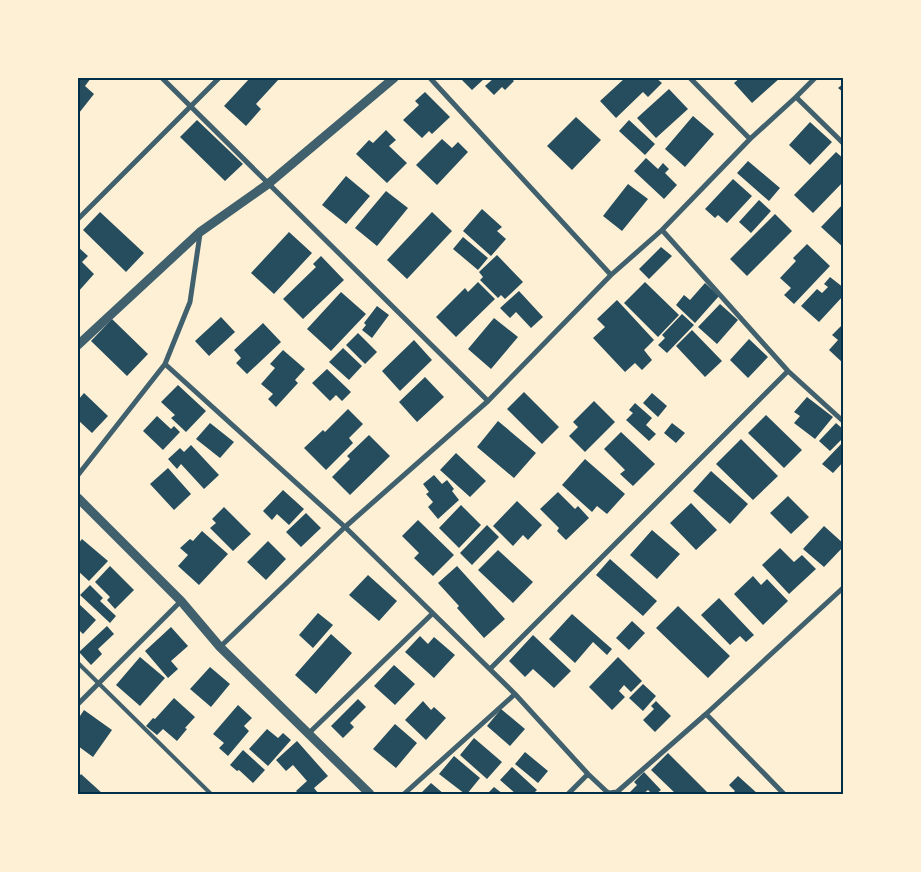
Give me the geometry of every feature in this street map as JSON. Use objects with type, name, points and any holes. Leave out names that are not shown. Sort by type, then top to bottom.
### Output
[{"type":"street","points":[[162,78],[488,402]]},
{"type":"street","points":[[78,218],[219,78]]},
{"type":"street","points":[[78,344],[200,232],[268,184],[394,78]]},
{"type":"street","points":[[430,78],[611,275]]},
{"type":"street","points":[[690,78],[750,139]]},
{"type":"street","points":[[220,647],[346,527],[488,402],[611,275],[662,230],[750,139],[815,78]]},
{"type":"street","points":[[796,97],[844,144]]},
{"type":"street","points":[[662,230],[788,371],[844,422]]},
{"type":"street","points":[[78,475],[165,364],[190,302],[200,232]]},
{"type":"street","points":[[165,364],[346,527],[515,694],[588,774],[609,793],[617,792],[706,714],[844,587]]},
{"type":"street","points":[[490,669],[788,371]]},
{"type":"street","points":[[78,498],[181,601],[220,647],[367,793]]},
{"type":"street","points":[[78,704],[181,601]]},
{"type":"street","points":[[308,734],[432,614]]},
{"type":"street","points":[[404,794],[515,694]]},
{"type":"street","points":[[706,714],[784,794]]},
{"type":"street","points":[[568,794],[588,774]]},
{"type":"lane","points":[[78,663],[211,794]]},
{"type":"building","points":[[78,78],[91,78],[85,86],[94,94],[79,113],[78,112]]},
{"type":"building","points":[[250,78],[279,79],[256,104],[261,109],[246,126],[224,106]]},
{"type":"building","points":[[460,78],[485,78],[472,90]]},
{"type":"building","points":[[494,78],[511,78],[514,81],[505,90],[502,87],[494,95],[485,86]]},
{"type":"building","points":[[625,78],[656,78],[662,83],[648,97],[643,92],[616,118],[600,101]]},
{"type":"building","points":[[740,78],[780,78],[752,103],[734,83]]},
{"type":"building","points":[[844,83],[844,93],[838,88]]},
{"type":"building","points":[[669,89],[688,109],[656,138],[637,118]]},
{"type":"building","points":[[425,92],[450,117],[432,134],[429,131],[422,138],[403,120],[419,105],[415,101]]},
{"type":"building","points":[[693,116],[714,134],[685,167],[665,149]]},
{"type":"building","points":[[576,117],[601,140],[572,170],[547,146]]},
{"type":"building","points":[[197,120],[243,164],[225,181],[180,137]]},
{"type":"building","points":[[629,120],[655,144],[645,155],[619,131]]},
{"type":"building","points":[[810,122],[832,142],[810,165],[789,145]]},
{"type":"building","points":[[386,130],[396,140],[389,146],[407,163],[387,183],[356,154],[369,140],[373,143]]},
{"type":"building","points":[[442,139],[452,148],[458,142],[468,152],[437,185],[416,165]]},
{"type":"building","points":[[836,152],[844,159],[844,181],[813,213],[794,195]]},
{"type":"building","points":[[646,158],[658,169],[663,163],[669,169],[665,173],[677,185],[664,199],[634,171]]},
{"type":"building","points":[[748,161],[780,188],[769,201],[737,173]]},
{"type":"building","points":[[346,176],[370,196],[346,224],[322,205]]},
{"type":"building","points":[[733,179],[752,196],[727,223],[718,215],[715,218],[705,209]]},
{"type":"building","points":[[628,184],[648,199],[622,231],[603,216]]},
{"type":"building","points":[[386,191],[408,208],[377,246],[355,228]]},
{"type":"building","points":[[759,200],[771,211],[751,233],[739,222]]},
{"type":"building","points":[[844,203],[844,248],[821,227]]},
{"type":"building","points":[[482,209],[502,227],[497,231],[506,239],[491,256],[463,231]]},
{"type":"building","points":[[100,212],[144,253],[126,272],[83,230]]},
{"type":"building","points":[[432,212],[452,231],[407,279],[387,260]]},
{"type":"building","points":[[775,214],[792,231],[747,276],[730,259]]},
{"type":"building","points":[[289,232],[312,253],[274,294],[251,273]]},
{"type":"building","points":[[463,237],[488,258],[478,270],[453,249]]},
{"type":"building","points":[[807,244],[830,266],[794,304],[784,295],[791,288],[780,278],[796,261],[793,258]]},
{"type":"building","points":[[78,247],[88,256],[82,262],[94,274],[78,292]]},
{"type":"building","points":[[661,247],[672,256],[649,279],[639,269]]},
{"type":"building","points":[[497,255],[523,282],[505,299],[501,295],[498,298],[480,280],[483,277],[479,272]]},
{"type":"building","points":[[321,256],[344,280],[303,319],[283,299],[316,267],[313,264]]},
{"type":"building","points":[[830,277],[844,288],[844,295],[819,322],[801,306],[817,289],[822,293],[828,287],[824,284]]},
{"type":"building","points":[[478,282],[495,299],[456,337],[436,317],[465,288],[468,292]]},
{"type":"building","points":[[645,282],[679,315],[658,337],[624,303]]},
{"type":"building","points":[[705,283],[719,296],[695,323],[676,305],[684,295],[690,300]]},
{"type":"building","points":[[519,291],[543,317],[531,328],[516,312],[510,318],[500,308]]},
{"type":"building","points":[[341,292],[366,314],[331,351],[307,329]]},
{"type":"building","points":[[617,300],[654,340],[644,350],[652,360],[642,370],[635,363],[625,372],[593,338],[605,327],[597,319]]},
{"type":"building","points":[[720,304],[738,320],[717,344],[698,327]]},
{"type":"building","points":[[377,306],[389,315],[372,338],[362,330],[366,325],[364,323]]},
{"type":"building","points":[[682,314],[694,325],[667,353],[658,345],[665,338],[662,335]]},
{"type":"building","points":[[221,317],[235,332],[209,356],[195,341]]},
{"type":"building","points":[[494,318],[518,337],[491,369],[468,349]]},
{"type":"building","points":[[112,319],[148,354],[127,376],[91,341]]},
{"type":"building","points":[[263,323],[281,342],[247,374],[236,363],[241,358],[234,350]]},
{"type":"building","points":[[844,323],[844,364],[829,350],[838,340],[832,335]]},
{"type":"building","points":[[692,330],[722,361],[705,377],[676,346]]},
{"type":"building","points":[[358,333],[377,352],[365,364],[346,345]]},
{"type":"building","points":[[749,339],[768,357],[748,378],[730,360]]},
{"type":"building","points":[[414,340],[432,360],[400,391],[382,371]]},
{"type":"building","points":[[343,348],[362,366],[349,380],[329,362]]},
{"type":"building","points":[[283,350],[305,369],[295,380],[298,383],[276,407],[268,399],[273,394],[261,384],[275,368],[270,364]]},
{"type":"building","points":[[327,369],[351,392],[342,401],[336,395],[330,401],[312,383]]},
{"type":"building","points":[[425,377],[444,397],[417,422],[399,402]]},
{"type":"building","points":[[178,385],[206,411],[186,432],[171,418],[175,415],[161,402]]},
{"type":"building","points":[[524,392],[559,427],[542,444],[507,409]]},
{"type":"building","points":[[84,393],[108,416],[92,433],[78,420],[78,400]]},
{"type":"building","points":[[652,393],[667,406],[658,417],[643,403]]},
{"type":"building","points":[[807,397],[833,417],[815,439],[794,423],[800,416],[794,412]]},
{"type":"building","points":[[594,401],[615,422],[585,452],[569,436],[578,427],[573,422]]},
{"type":"building","points":[[635,403],[652,418],[646,425],[656,434],[649,441],[626,420],[633,413],[629,410]]},
{"type":"building","points":[[348,409],[363,424],[349,438],[353,443],[326,470],[304,448],[323,430],[325,432]]},
{"type":"building","points":[[766,415],[802,450],[784,468],[748,433]]},
{"type":"building","points":[[157,416],[171,429],[174,426],[180,432],[163,450],[143,431]]},
{"type":"building","points":[[498,421],[536,453],[514,478],[477,447]]},
{"type":"building","points":[[210,423],[234,442],[220,458],[196,439]]},
{"type":"building","points":[[672,423],[685,433],[676,443],[664,433]]},
{"type":"building","points":[[836,423],[844,430],[844,437],[830,451],[819,441]]},
{"type":"building","points":[[621,432],[655,464],[633,486],[620,474],[625,470],[604,449]]},
{"type":"building","points":[[369,435],[390,456],[350,495],[332,477],[350,459],[347,456]]},
{"type":"building","points":[[741,439],[778,476],[753,500],[716,464]]},
{"type":"building","points":[[844,441],[844,461],[833,473],[822,464]]},
{"type":"building","points":[[191,445],[219,475],[204,489],[181,464],[177,469],[168,459],[180,448],[184,452]]},
{"type":"building","points":[[456,453],[486,481],[470,497],[440,470]]},
{"type":"building","points":[[585,459],[625,494],[607,514],[597,506],[592,512],[562,485]]},
{"type":"building","points":[[168,468],[191,494],[174,510],[150,484]]},
{"type":"building","points":[[711,471],[748,504],[730,524],[693,491]]},
{"type":"building","points":[[434,475],[442,484],[447,480],[459,500],[438,519],[428,507],[433,502],[426,494],[429,492],[423,484]]},
{"type":"building","points":[[283,490],[304,509],[289,525],[277,514],[272,520],[263,511]]},
{"type":"building","points":[[558,492],[575,509],[578,506],[589,518],[566,540],[557,531],[559,528],[540,509]]},
{"type":"building","points":[[788,496],[809,517],[791,534],[770,513]]},
{"type":"building","points":[[517,501],[542,525],[528,540],[523,535],[513,546],[493,526]]},
{"type":"building","points":[[691,503],[717,530],[696,550],[670,523]]},
{"type":"building","points":[[461,505],[481,525],[459,548],[439,528]]},
{"type":"building","points":[[224,507],[251,534],[233,551],[210,528],[216,523],[212,519]]},
{"type":"building","points":[[306,513],[321,528],[301,547],[286,532]]},
{"type":"building","points":[[418,520],[454,555],[433,576],[414,558],[419,553],[402,536]]},
{"type":"building","points":[[487,525],[499,537],[472,565],[460,553]]},
{"type":"building","points":[[824,526],[844,546],[824,567],[803,549]]},
{"type":"building","points":[[652,530],[680,554],[657,579],[630,555]]},
{"type":"building","points":[[202,531],[228,554],[199,585],[178,566],[188,555],[180,548],[190,539],[193,541]]},
{"type":"building","points":[[82,539],[108,561],[89,581],[78,571],[78,544]]},
{"type":"building","points":[[268,541],[286,559],[266,580],[247,562]]},
{"type":"building","points":[[780,548],[794,562],[802,555],[816,569],[789,594],[762,565]]},
{"type":"building","points":[[498,550],[533,582],[513,603],[478,570]]},
{"type":"building","points":[[610,559],[657,601],[643,616],[596,575]]},
{"type":"building","points":[[110,566],[134,590],[115,609],[107,600],[110,597],[95,582]]},
{"type":"building","points":[[457,566],[505,619],[484,638],[438,583]]},
{"type":"building","points":[[368,575],[397,601],[379,621],[349,595]]},
{"type":"building","points":[[753,576],[761,585],[767,579],[788,601],[763,625],[734,594]]},
{"type":"building","points":[[90,585],[103,598],[100,601],[116,616],[110,623],[80,595]]},
{"type":"building","points":[[719,598],[754,635],[746,642],[740,636],[730,645],[701,615]]},
{"type":"building","points":[[78,603],[96,620],[83,634],[78,629]]},
{"type":"building","points":[[678,606],[730,656],[708,678],[656,628]]},
{"type":"building","points":[[318,613],[333,625],[313,648],[299,635]]},
{"type":"building","points":[[572,614],[612,649],[607,655],[593,642],[575,663],[549,639]]},
{"type":"building","points":[[632,621],[645,633],[629,650],[616,638]]},
{"type":"building","points":[[107,626],[114,634],[98,649],[102,654],[91,665],[79,652]]},
{"type":"building","points":[[171,627],[188,646],[171,661],[178,669],[168,678],[145,651]]},
{"type":"building","points":[[331,634],[352,653],[316,694],[295,675]]},
{"type":"building","points":[[533,635],[571,671],[554,688],[533,669],[525,677],[509,661]]},
{"type":"building","points":[[420,636],[428,644],[434,637],[455,655],[434,678],[405,652]]},
{"type":"building","points":[[140,657],[165,678],[140,706],[116,685]]},
{"type":"building","points":[[618,657],[642,681],[631,692],[624,685],[619,691],[625,697],[612,710],[589,687]]},
{"type":"building","points":[[394,665],[415,684],[395,705],[374,686]]},
{"type":"building","points":[[210,667],[230,684],[211,707],[190,689]]},
{"type":"building","points":[[643,684],[656,696],[643,711],[629,698]]},
{"type":"building","points":[[174,698],[195,717],[177,741],[163,729],[157,735],[146,726]]},
{"type":"building","points":[[358,699],[366,707],[350,723],[354,727],[343,738],[331,726]]},
{"type":"building","points":[[423,701],[431,710],[434,707],[446,718],[426,740],[405,720]]},
{"type":"building","points":[[656,701],[671,716],[655,732],[643,720],[654,709],[651,706]]},
{"type":"building","points":[[238,705],[252,718],[244,726],[249,731],[228,756],[219,748],[224,743],[213,734]]},
{"type":"building","points":[[501,709],[525,729],[510,746],[487,726]]},
{"type":"building","points":[[84,710],[112,730],[93,757],[78,746],[78,719]]},
{"type":"building","points":[[395,724],[417,743],[396,768],[373,749]]},
{"type":"building","points":[[267,729],[278,738],[283,733],[291,740],[268,766],[249,749]]},
{"type":"building","points":[[474,738],[502,762],[487,779],[460,755]]},
{"type":"building","points":[[297,741],[328,776],[314,788],[319,794],[299,794],[296,791],[307,781],[293,765],[286,771],[276,760]]},
{"type":"building","points":[[243,750],[265,770],[253,783],[239,770],[237,771],[230,765]]},
{"type":"building","points":[[525,752],[548,771],[538,783],[515,764]]},
{"type":"building","points":[[668,753],[707,792],[704,794],[676,794],[651,770]]},
{"type":"building","points":[[454,756],[480,778],[467,794],[439,774]]},
{"type":"building","points":[[512,767],[537,790],[533,794],[516,794],[500,780]]},
{"type":"building","points":[[644,772],[661,790],[656,794],[652,794],[648,790],[643,794],[628,794],[637,785],[634,782]]},
{"type":"building","points":[[81,774],[103,794],[78,794],[78,778]]},
{"type":"building","points":[[738,776],[758,794],[732,794],[735,791],[729,785]]},
{"type":"building","points":[[431,783],[444,794],[420,794]]},
{"type":"building","points":[[494,787],[503,794],[487,794]]}]
